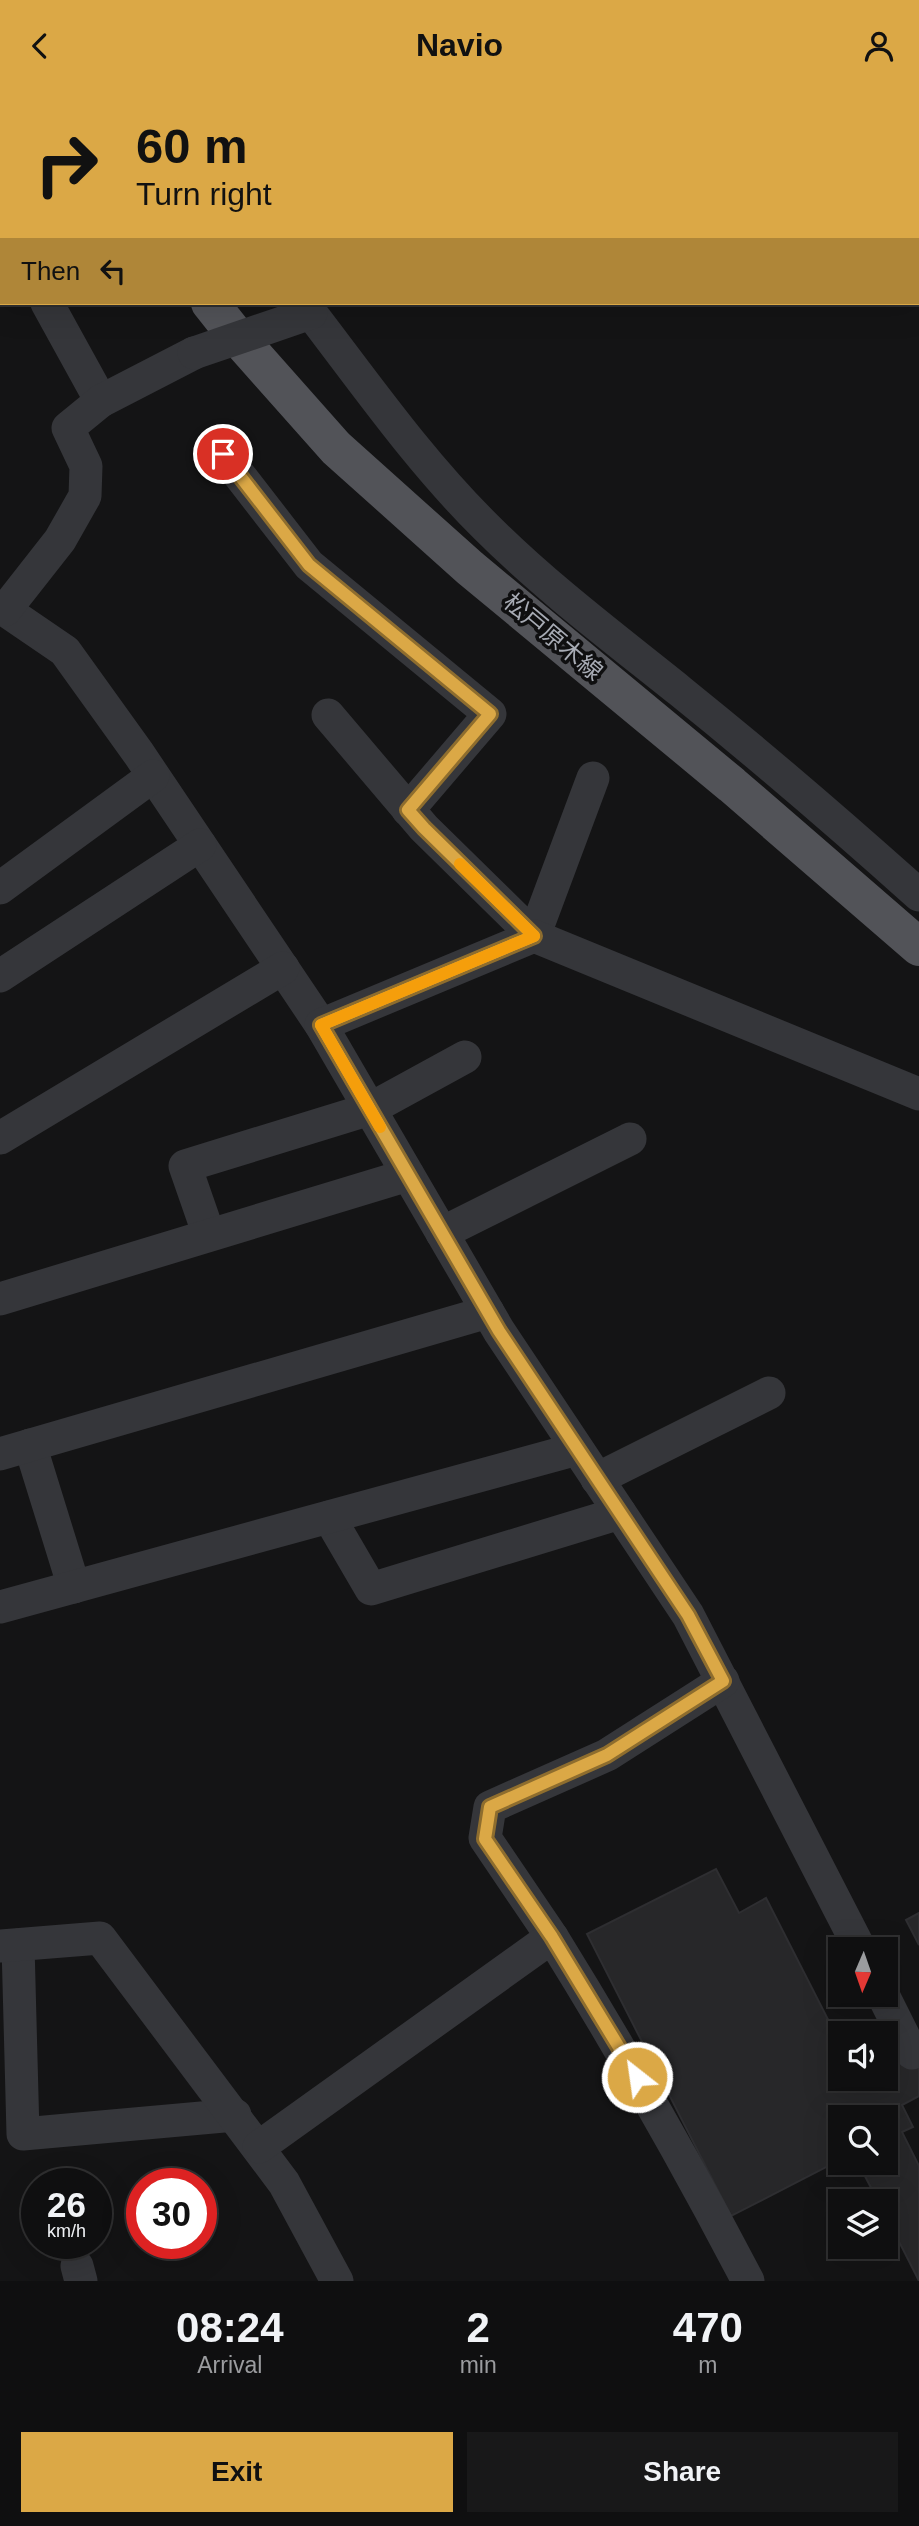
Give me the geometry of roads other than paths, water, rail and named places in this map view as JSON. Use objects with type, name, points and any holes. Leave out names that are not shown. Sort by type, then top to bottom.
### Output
[{"type":"main road","name":"松戸原木線","points":[[213,305],[336,449],[470,568],[732,785],[906,936]]},
{"type":"street","points":[[48,305],[100,401]]},
{"type":"street","points":[[854,1937],[688,1615],[488,1313],[321,1025],[65,651],[2,610],[60,540],[85,496],[86,466],[68,428],[100,401],[194,353],[311,313],[433,472],[487,528],[585,617],[682,692],[818,805],[919,895],[906,936]]},
{"type":"street","points":[[223,454],[309,565],[490,714],[408,810]]},
{"type":"street","points":[[328,715],[424,828],[534,936],[919,1094]]},
{"type":"street","points":[[0,888],[153,776]]},
{"type":"street","points":[[321,1025],[534,936],[593,778]]},
{"type":"street","points":[[0,977],[200,845]]},
{"type":"street","points":[[0,1138],[283,968]]},
{"type":"street","points":[[209,1235],[186,1166],[370,1109],[465,1057]]},
{"type":"street","points":[[442,1233],[630,1139]]},
{"type":"street","points":[[0,1299],[408,1175]]},
{"type":"street","points":[[74,1587],[15,1450],[488,1313]]},
{"type":"street","points":[[597,1479],[769,1393]]},
{"type":"street","points":[[0,1607],[577,1449]]},
{"type":"street","points":[[329,1517],[371,1589],[620,1513]]},
{"type":"street","points":[[723,1681],[607,1755],[490,1807],[485,1839],[552,1937],[624,2053],[692,2172],[748,2281]]},
{"type":"street","points":[[259,2147],[552,1937]]},
{"type":"street","points":[[235,2115],[23,2134],[5,1944],[100,1938],[235,2115],[259,2147],[290,2193],[337,2281]]},
{"type":"street","points":[[889,2007],[912,2053]]}]
